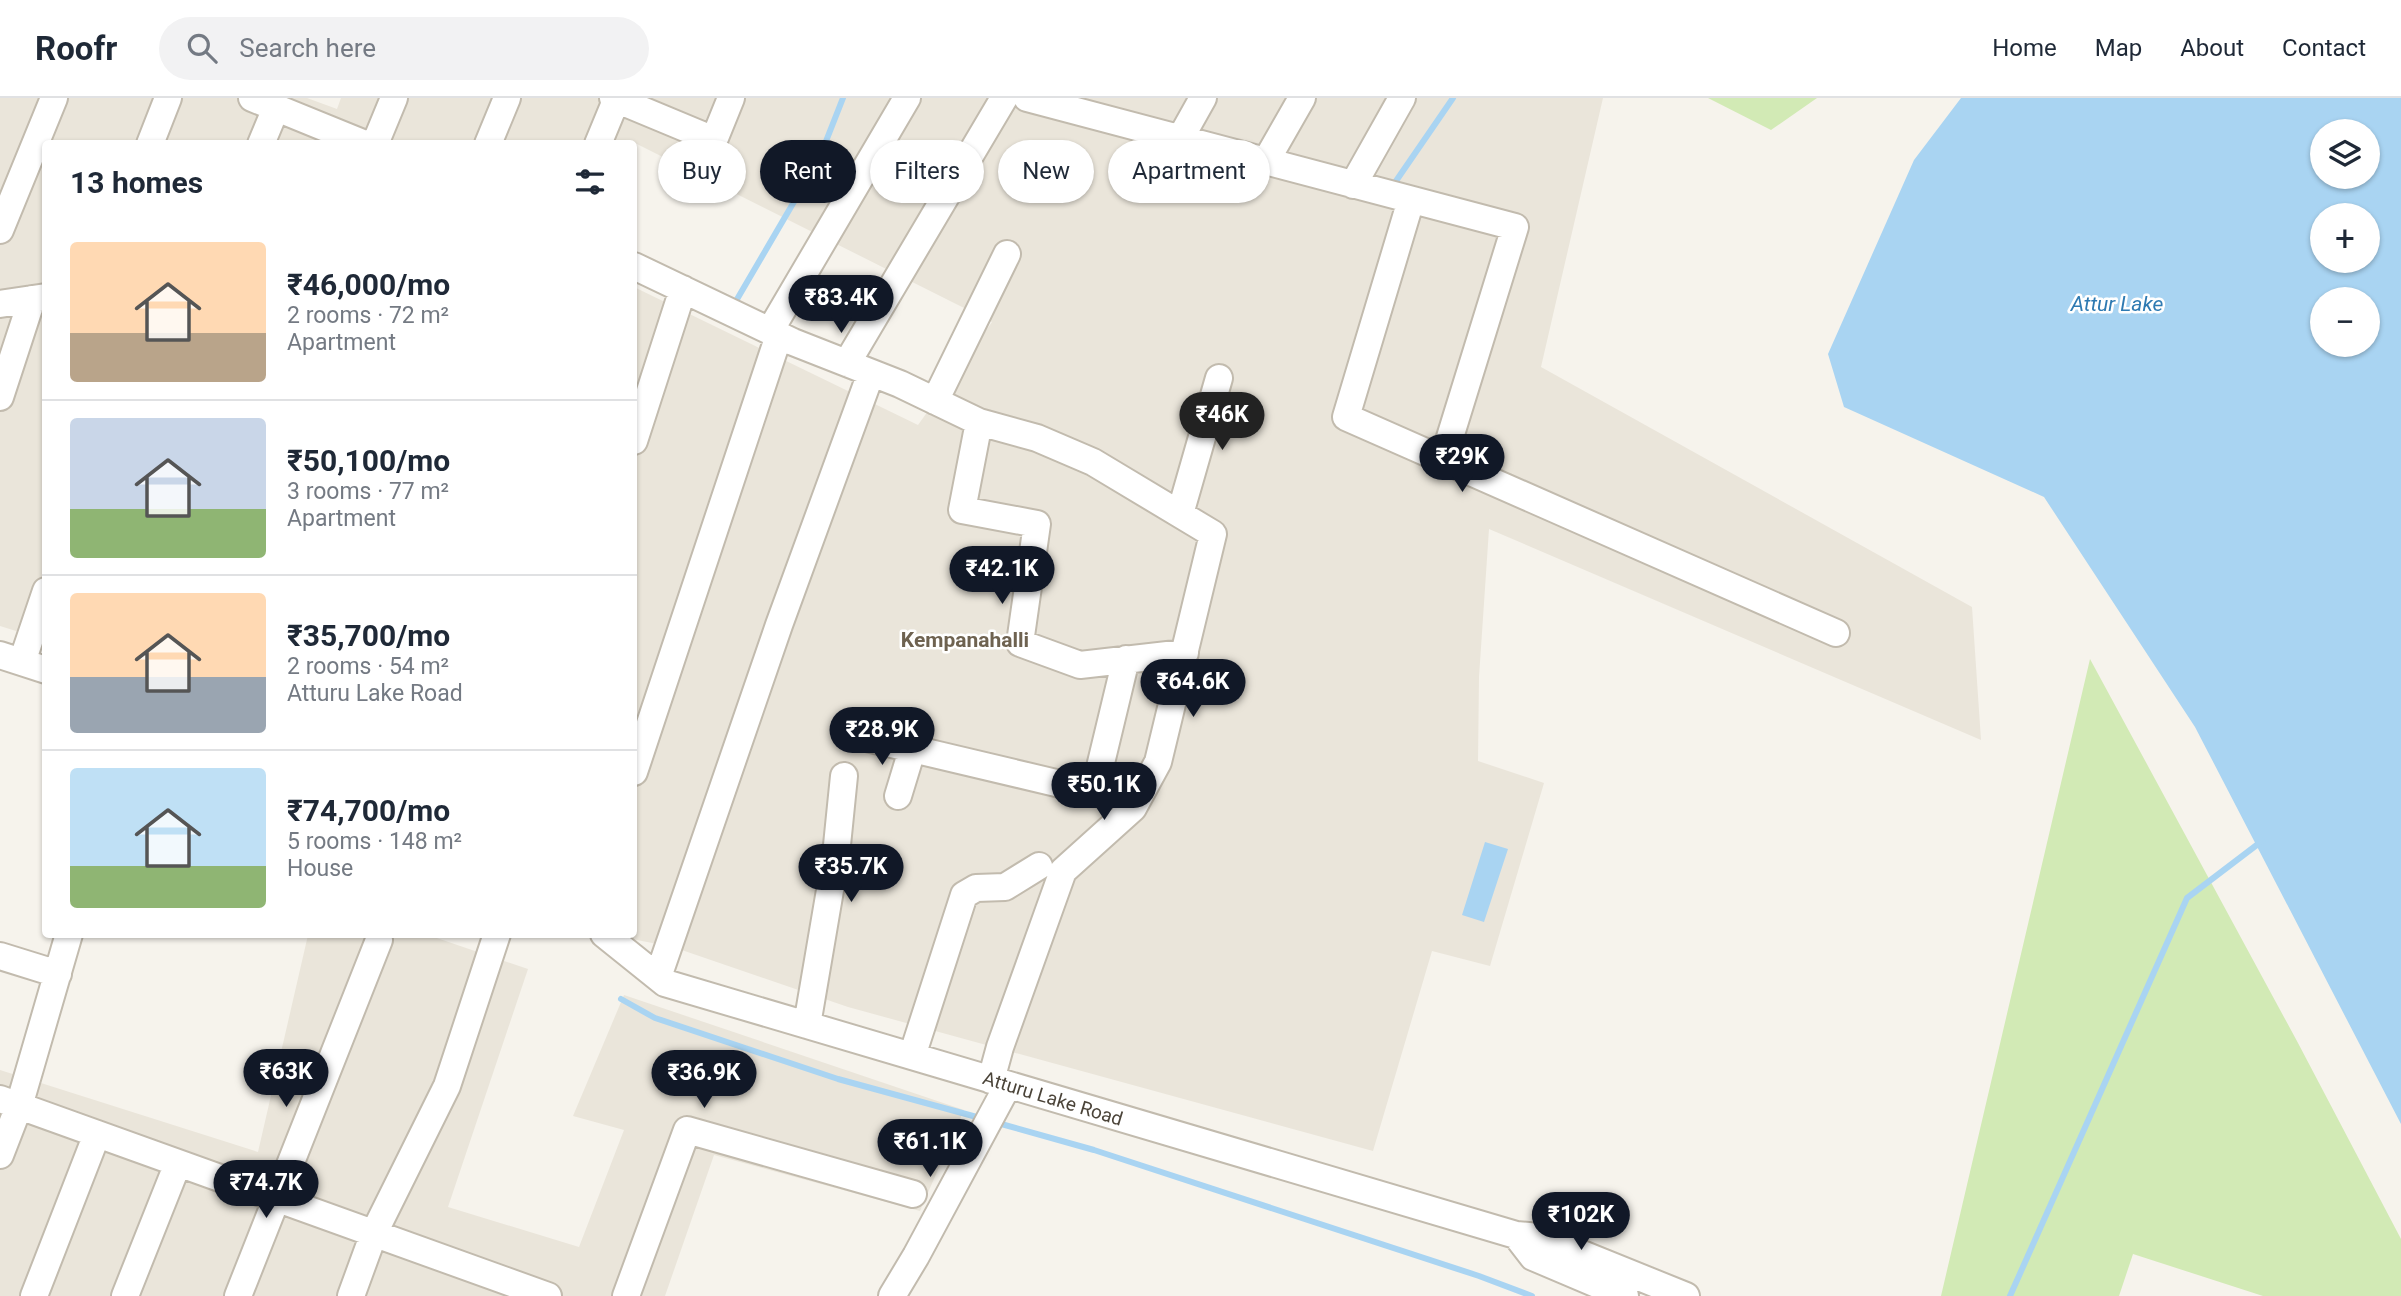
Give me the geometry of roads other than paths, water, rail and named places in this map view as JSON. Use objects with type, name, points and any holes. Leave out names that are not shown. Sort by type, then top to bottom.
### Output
[{"type":"street","points":[[0,230],[54,98]]},
{"type":"street","points":[[152,140],[168,98]]},
{"type":"street","points":[[377,140],[394,98]]},
{"type":"street","points":[[490,140],[507,98]]},
{"type":"street","points":[[599,140],[615,98],[714,140],[731,98]]},
{"type":"street","points":[[637,763],[774,333],[907,98]]},
{"type":"street","points":[[658,977],[779,625],[859,368],[1004,98]]},
{"type":"street","points":[[1027,98],[1100,107],[1184,140]]},
{"type":"street","points":[[1180,139],[1203,98]]},
{"type":"street","points":[[1270,154],[1302,98]]},
{"type":"street","points":[[1353,185],[1402,98]]},
{"type":"street","points":[[261,140],[264,103],[355,140]]},
{"type":"street","points":[[1270,162],[1514,228],[1443,460]]},
{"type":"street","points":[[1411,200],[1346,417],[1836,633]]},
{"type":"street","points":[[935,401],[1007,254]]},
{"type":"street","points":[[637,267],[774,333],[979,422],[1037,438],[1093,462],[1213,534],[1158,762],[1133,808],[1063,871],[1000,1047],[1000,1082],[916,1256],[892,1296]]},
{"type":"street","points":[[637,432],[683,289]]},
{"type":"street","points":[[0,304],[39,298]]},
{"type":"street","points":[[0,397],[39,298]]},
{"type":"street","points":[[1180,514],[1219,377]]},
{"type":"street","points":[[979,422],[962,510],[1037,524],[1020,643],[1080,665],[1185,653]]},
{"type":"street","points":[[23,663],[42,604]]},
{"type":"street","points":[[1094,792],[1126,659]]},
{"type":"street","points":[[862,737],[1094,792],[1133,808]]},
{"type":"street","points":[[898,796],[912,750]]},
{"type":"street","points":[[807,1025],[836,855],[844,776]]},
{"type":"street","points":[[915,1047],[964,895],[976,888],[1005,887],[1039,866]]},
{"type":"street","points":[[0,1155],[10,1102],[58,974],[68,938]]},
{"type":"street","points":[[351,1296],[374,1233],[447,1086],[496,938]]},
{"type":"street","name":"Atturu Lake Road","points":[[609,938],[665,983],[1516,1235],[1540,1237],[1686,1296]]},
{"type":"street","points":[[238,1296],[379,940]]},
{"type":"street","points":[[0,956],[58,974]]},
{"type":"street","points":[[10,1102],[374,1233],[500,1288],[548,1296]]},
{"type":"street","points":[[626,1296],[687,1130],[913,1194]]},
{"type":"street","points":[[34,1296],[97,1133]]},
{"type":"street","points":[[125,1296],[178,1163]]},
{"type":"street","name":"Atturu Lake Road","points":[[1516,1235],[1533,1257],[1625,1296]]},
{"type":"water","name":"Attur Lake","points":[[1961,98],[2401,98],[2401,1124],[2195,727],[2044,497],[1844,407],[1828,354],[1914,160]]},
{"type":"water","points":[[1485,842],[1508,849],[1484,922],[1462,915]]},
{"type":"waterway","points":[[736,301],[819,159],[843,98]]},
{"type":"waterway","points":[[1396,181],[1453,98]]},
{"type":"waterway","points":[[2010,1296],[2187,898],[2262,841]]},
{"type":"waterway","points":[[621,999],[655,1018],[838,1079],[984,1119]]},
{"type":"waterway","points":[[994,1122],[1094,1150],[1479,1276],[1532,1296]]},
{"type":"district","name":"Kempanahalli","points":[[965,640]]}]
